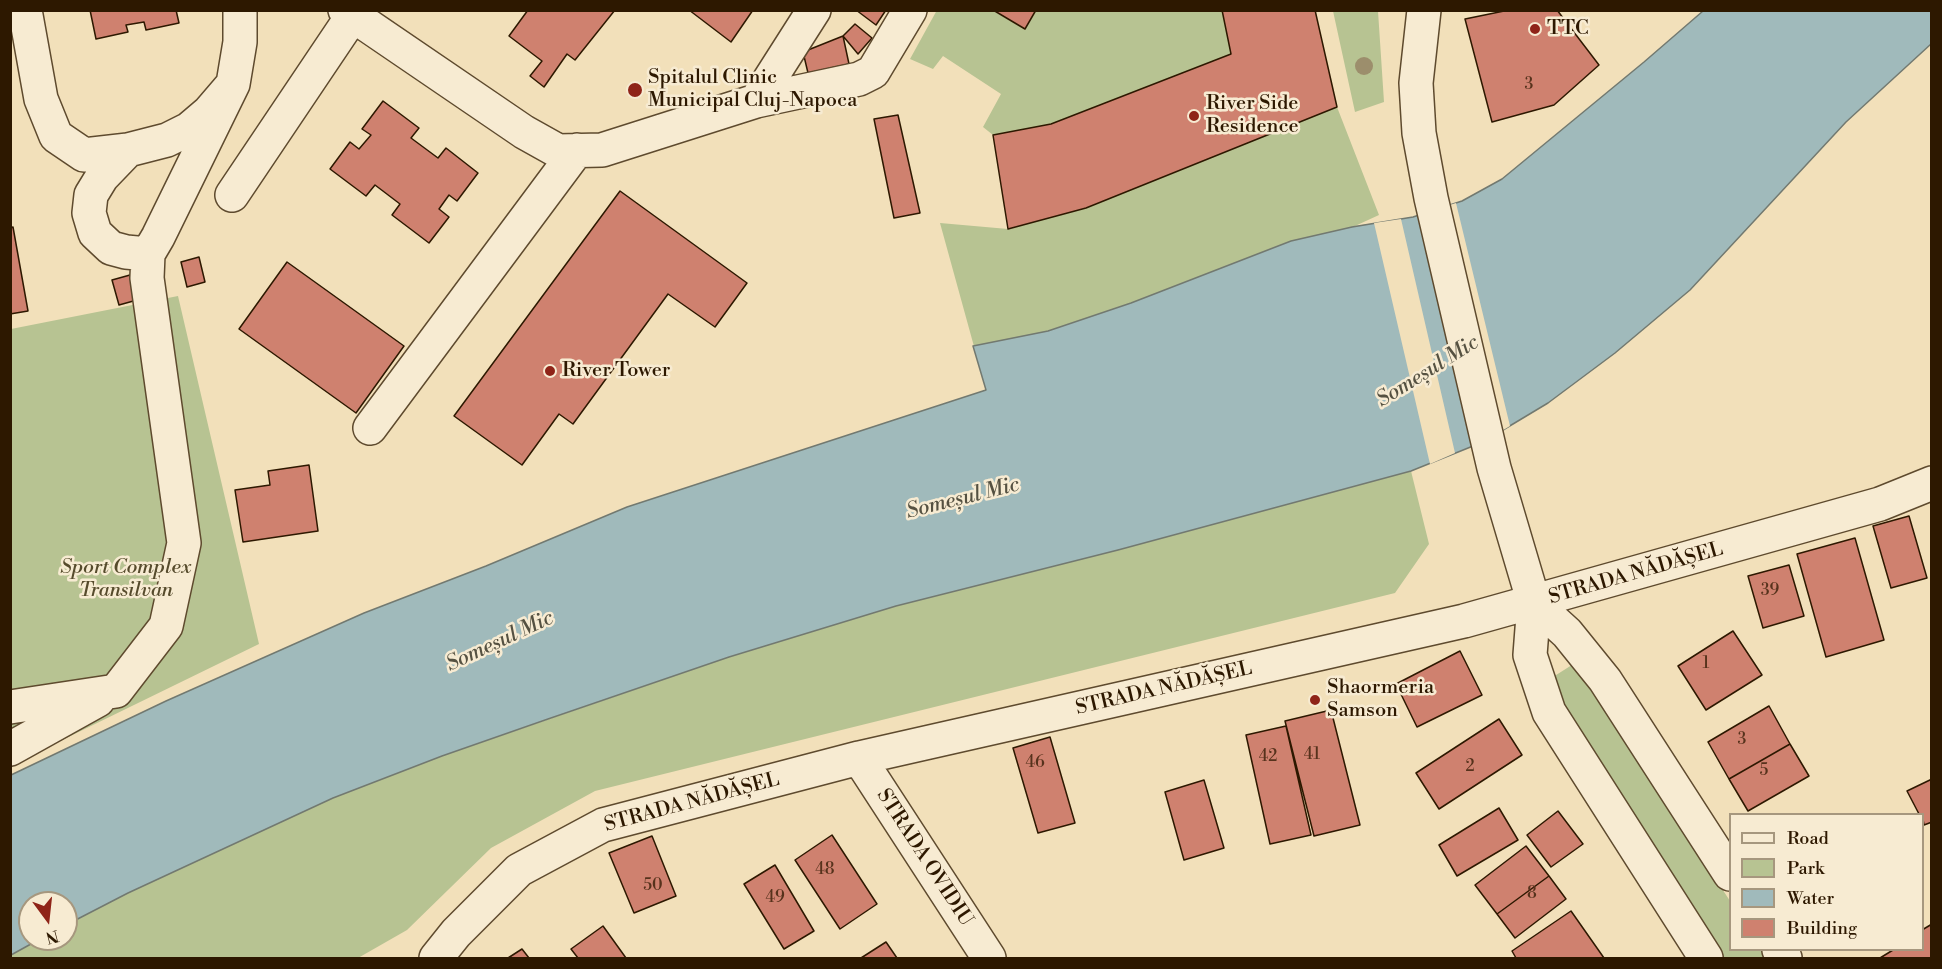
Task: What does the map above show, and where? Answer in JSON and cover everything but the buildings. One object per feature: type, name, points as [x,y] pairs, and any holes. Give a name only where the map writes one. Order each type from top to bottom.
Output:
[{"type":"street","points":[[26,10],[41,99],[56,136],[84,154],[128,150],[167,140],[189,129],[233,84]]},
{"type":"street","points":[[10,749],[116,691],[166,626],[184,543],[147,278],[148,254],[233,84],[240,42],[240,10]]},
{"type":"street","points":[[756,101],[814,10]]},
{"type":"street","points":[[232,195],[349,13],[524,132],[558,151],[602,150],[756,101],[859,79],[873,72],[910,10]]},
{"type":"street","points":[[1424,10],[1416,83],[1419,134],[1431,198],[1494,468],[1534,603],[1530,655],[1549,712],[1706,958]]},
{"type":"street","points":[[128,150],[102,177],[91,195],[89,213],[95,233],[111,248],[148,254]]},
{"type":"street","points":[[370,428],[577,150]]},
{"type":"street","name":"STRADA NĂDĂȘEL","points":[[436,958],[456,933],[519,870],[603,825],[859,758],[1452,624],[1534,603],[1880,504],[1932,483]]},
{"type":"street","points":[[1534,603],[1567,633],[1605,680],[1729,871]]},
{"type":"street","points":[[10,707],[116,691]]},
{"type":"street","name":"STRADA OVIDIU","points":[[859,758],[989,958]]},
{"type":"green space","points":[[937,10],[993,11],[1025,29],[1036,11],[1222,11],[1231,54],[1051,124],[993,135],[983,127],[1001,94],[943,56],[933,69],[910,59]]},
{"type":"green space","points":[[1333,11],[1378,11],[1384,102],[1355,112]]},
{"type":"green space","points":[[1337,107],[1379,215],[1355,226],[1413,217],[1462,201],[1502,179],[1469,269],[778,458],[986,390],[940,223],[1008,229],[1086,208]]},
{"type":"green space","name":"Sport Complex Transilvan","points":[[178,296],[259,644],[11,765],[11,329]]},
{"type":"green space","points":[[1411,471],[1429,544],[1395,593],[595,791],[491,848],[407,930],[358,958],[11,958],[11,955],[18,951],[78,951],[78,919],[128,893],[333,798],[442,756],[729,657],[896,606],[1118,550]]},
{"type":"green space","points":[[1575,663],[1729,899],[1729,951],[1763,951],[1768,958],[1724,958],[1561,708],[1553,677]]},
{"type":"water","name":"Someșul Mic","points":[[1703,11],[1931,11],[1931,44],[1846,122],[1690,290],[1615,353],[1548,403],[1483,442],[1411,471],[1118,550],[896,606],[729,657],[442,756],[333,798],[128,893],[78,919],[78,891],[18,891],[18,951],[11,955],[11,775],[166,701],[364,613],[486,566],[627,507],[986,390],[973,346],[1048,331],[1131,303],[1291,241],[1352,227],[1413,217],[1462,201],[1502,179]]},
{"type":"pier","points":[[1456,203],[1510,426],[1483,442],[1419,215]]},
{"type":"pier","points":[[1401,219],[1455,453],[1430,464],[1374,223]]},
{"type":"place","name":"TTC","points":[[1535,29]]},
{"type":"place","name":"Spitalul Clinic Municipal Cluj-Napoca","points":[[635,90]]},
{"type":"place","name":"River Side Residence","points":[[1194,116]]},
{"type":"place","name":"River Tower","points":[[550,371]]},
{"type":"place","name":"Shaormeria Samson","points":[[1315,700]]}]
